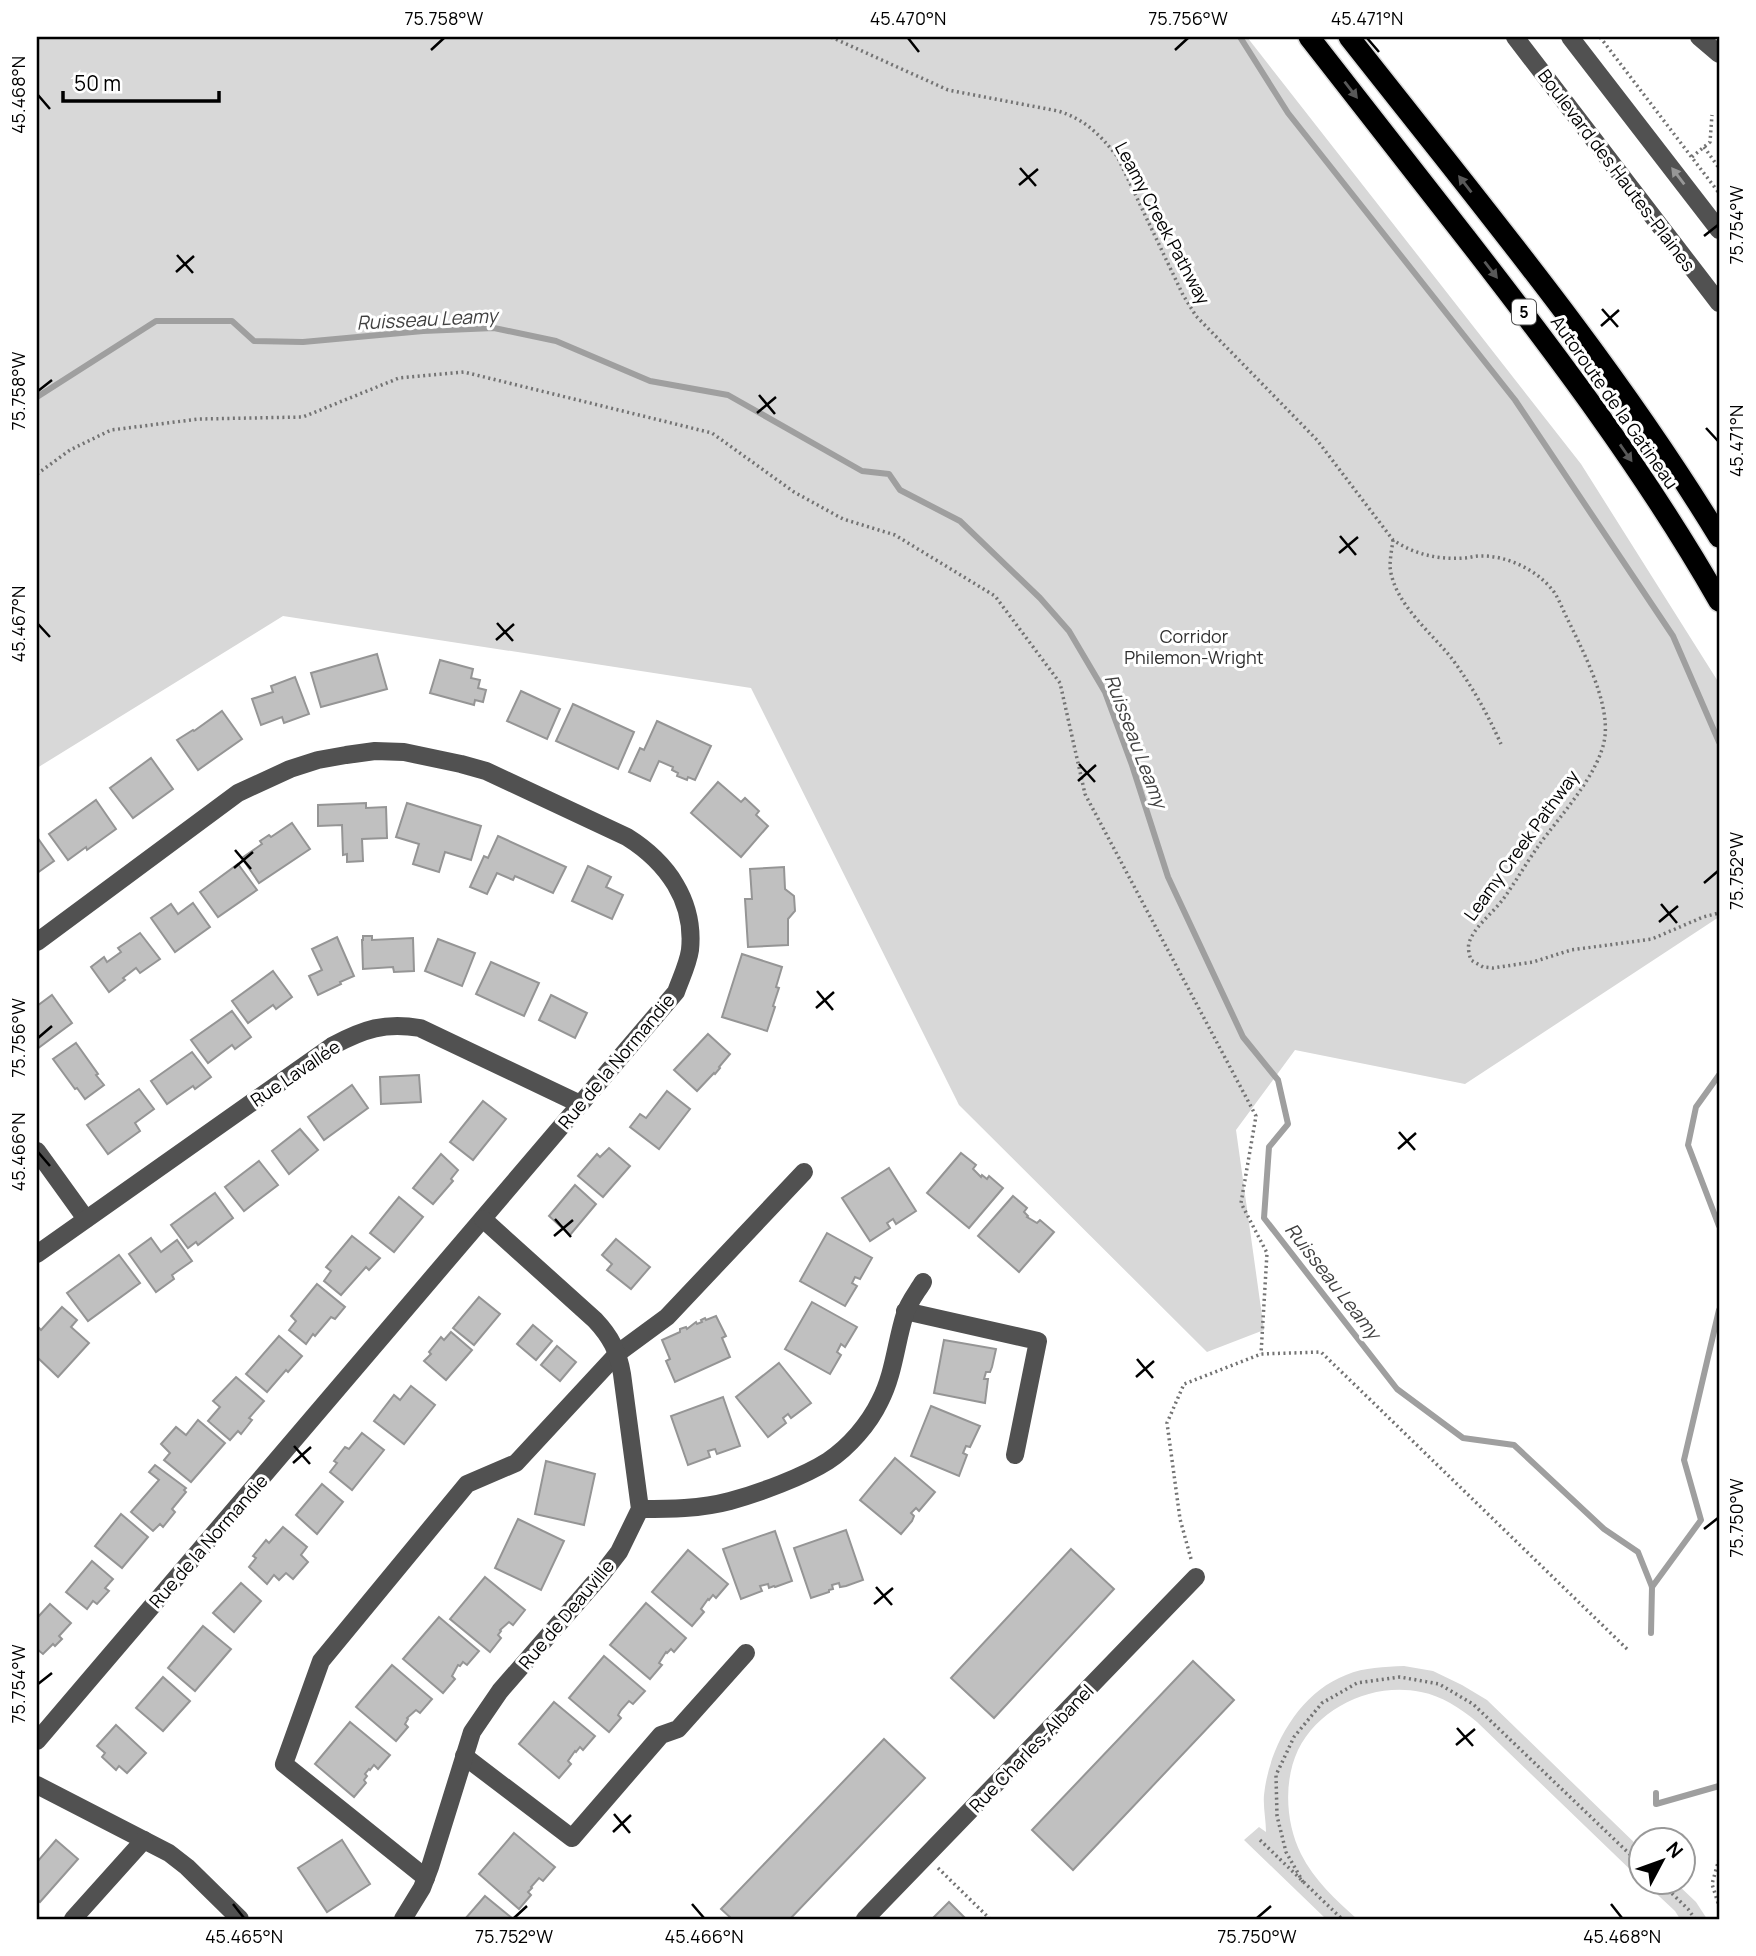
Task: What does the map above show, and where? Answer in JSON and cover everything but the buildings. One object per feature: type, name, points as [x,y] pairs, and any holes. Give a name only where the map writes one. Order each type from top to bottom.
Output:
[{"type":"highway","name":"Autoroute de la Gatineau","points":[[1309,37],[1575,381],[1658,502],[1719,601]]},
{"type":"highway","name":"Autoroute de la Gatineau","points":[[1349,37],[1602,363],[1667,455],[1719,537]]},
{"type":"street","name":"Boulevard des Hautes-Plaines","points":[[1515,37],[1719,303]]},
{"type":"street","points":[[1570,37],[1719,230]]},
{"type":"street","points":[[1699,37],[1719,54]]},
{"type":"street","name":"Rue de la Normandie","points":[[37,942],[238,793],[290,769],[318,760],[375,751],[414,754],[486,771],[627,837],[648,850],[664,868],[686,907],[690,929],[690,952],[676,992],[37,1741]]},
{"type":"street","name":"Rue Lavallée","points":[[37,1254],[332,1046],[354,1034],[378,1027],[399,1025],[421,1028],[580,1104]]},
{"type":"street","points":[[37,1152],[86,1219]]},
{"type":"street","points":[[426,1878],[284,1763],[321,1661],[467,1484],[516,1463],[618,1353],[667,1317],[804,1172]]},
{"type":"street","points":[[483,1219],[595,1320],[609,1336],[618,1353],[640,1509],[694,1507],[729,1501],[802,1474],[829,1460],[851,1441],[881,1401],[905,1311],[923,1282]]},
{"type":"street","points":[[905,1311],[1038,1341],[1015,1455]]},
{"type":"street","name":"Rue de Deauville","points":[[403,1919],[426,1878],[472,1732],[500,1691],[619,1552],[640,1509]]},
{"type":"street","name":"Rue Charles-Albanel","points":[[865,1919],[1196,1577]]},
{"type":"street","points":[[464,1756],[572,1838],[661,1735],[678,1729],[746,1653]]},
{"type":"street","points":[[37,1785],[169,1853],[240,1919]]},
{"type":"street","points":[[73,1919],[144,1840]]},
{"type":"path","name":"Leamy Creek Pathway","points":[[831,37],[948,89],[1072,116],[1087,124],[1117,156],[1183,295],[1196,316],[1317,440],[1393,540],[1408,550],[1426,555],[1499,557],[1522,566],[1554,592],[1601,695],[1606,724],[1604,744],[1577,797],[1538,846],[1503,900],[1476,930],[1469,945],[1471,960],[1483,967],[1493,968],[1533,962],[1571,950],[1652,939],[1703,917],[1719,914]]},
{"type":"path","points":[[1600,37],[1719,193]]},
{"type":"path","points":[[1692,157],[1710,142],[1712,115]]},
{"type":"path","points":[[1704,147],[1719,168]]},
{"type":"path","points":[[37,474],[70,450],[111,430],[199,419],[303,417],[399,378],[464,372],[712,433],[794,492],[843,519],[895,535],[995,596],[1060,683],[1086,794],[1256,1116],[1241,1203],[1266,1253],[1261,1354]]},
{"type":"path","points":[[1393,540],[1390,567],[1396,587],[1416,619],[1451,658],[1482,702],[1501,744]]},
{"type":"path","points":[[1196,1577],[1180,1519],[1167,1423],[1184,1384],[1261,1354],[1321,1352],[1628,1648]]},
{"type":"path","points":[[1304,1882],[1286,1852],[1277,1816],[1276,1775],[1294,1737],[1322,1703],[1357,1683],[1400,1676],[1439,1684],[1473,1704],[1626,1851]]},
{"type":"path","points":[[1260,1840],[1342,1919]]},
{"type":"path","points":[[926,1856],[989,1919]]},
{"type":"path","points":[[1719,1859],[1712,1884],[1719,1906]]},
{"type":"path","points":[[1675,1896],[1695,1919]]},
{"type":"green space","name":"Corridor Philemon-Wright","points":[[37,37],[1247,37],[1581,464],[1719,683],[1719,917],[1465,1084],[1295,1050],[1236,1130],[1264,1330],[1207,1352],[959,1105],[751,688],[283,616],[37,768]]},
{"type":"green space","points":[[1404,1666],[1433,1671],[1487,1700],[1626,1834],[1626,1866],[1464,1712],[1421,1692],[1403,1690],[1367,1694],[1334,1710],[1320,1721],[1298,1750],[1290,1776],[1288,1803],[1292,1830],[1301,1854],[1319,1881],[1357,1919],[1326,1919],[1244,1840],[1259,1827],[1266,1832],[1264,1800],[1272,1759],[1289,1724],[1301,1708],[1329,1683],[1353,1672]]},
{"type":"green space","points":[[1659,1896],[1690,1896],[1707,1919],[1680,1919]]},
{"type":"waterway","points":[[1240,37],[1288,113],[1515,400],[1673,636],[1719,742]]},
{"type":"waterway","name":"Ruisseau Leamy","points":[[37,397],[156,321],[232,321],[254,341],[303,342],[423,331],[494,328],[556,341],[650,381],[728,395],[862,471],[889,474],[900,490],[960,521],[1040,598],[1069,631],[1105,692],[1168,877],[1243,1037],[1278,1080],[1288,1124],[1269,1147],[1264,1218],[1397,1389],[1463,1438],[1514,1445],[1604,1529],[1638,1552],[1652,1587],[1651,1633]]},
{"type":"waterway","points":[[1719,1075],[1696,1107],[1688,1145],[1719,1226]]},
{"type":"waterway","points":[[1652,1587],[1701,1520],[1684,1460],[1719,1310]]},
{"type":"waterway","name":"Ruisseau Leamy","points":[[1656,1793],[1656,1804],[1719,1786]]}]
